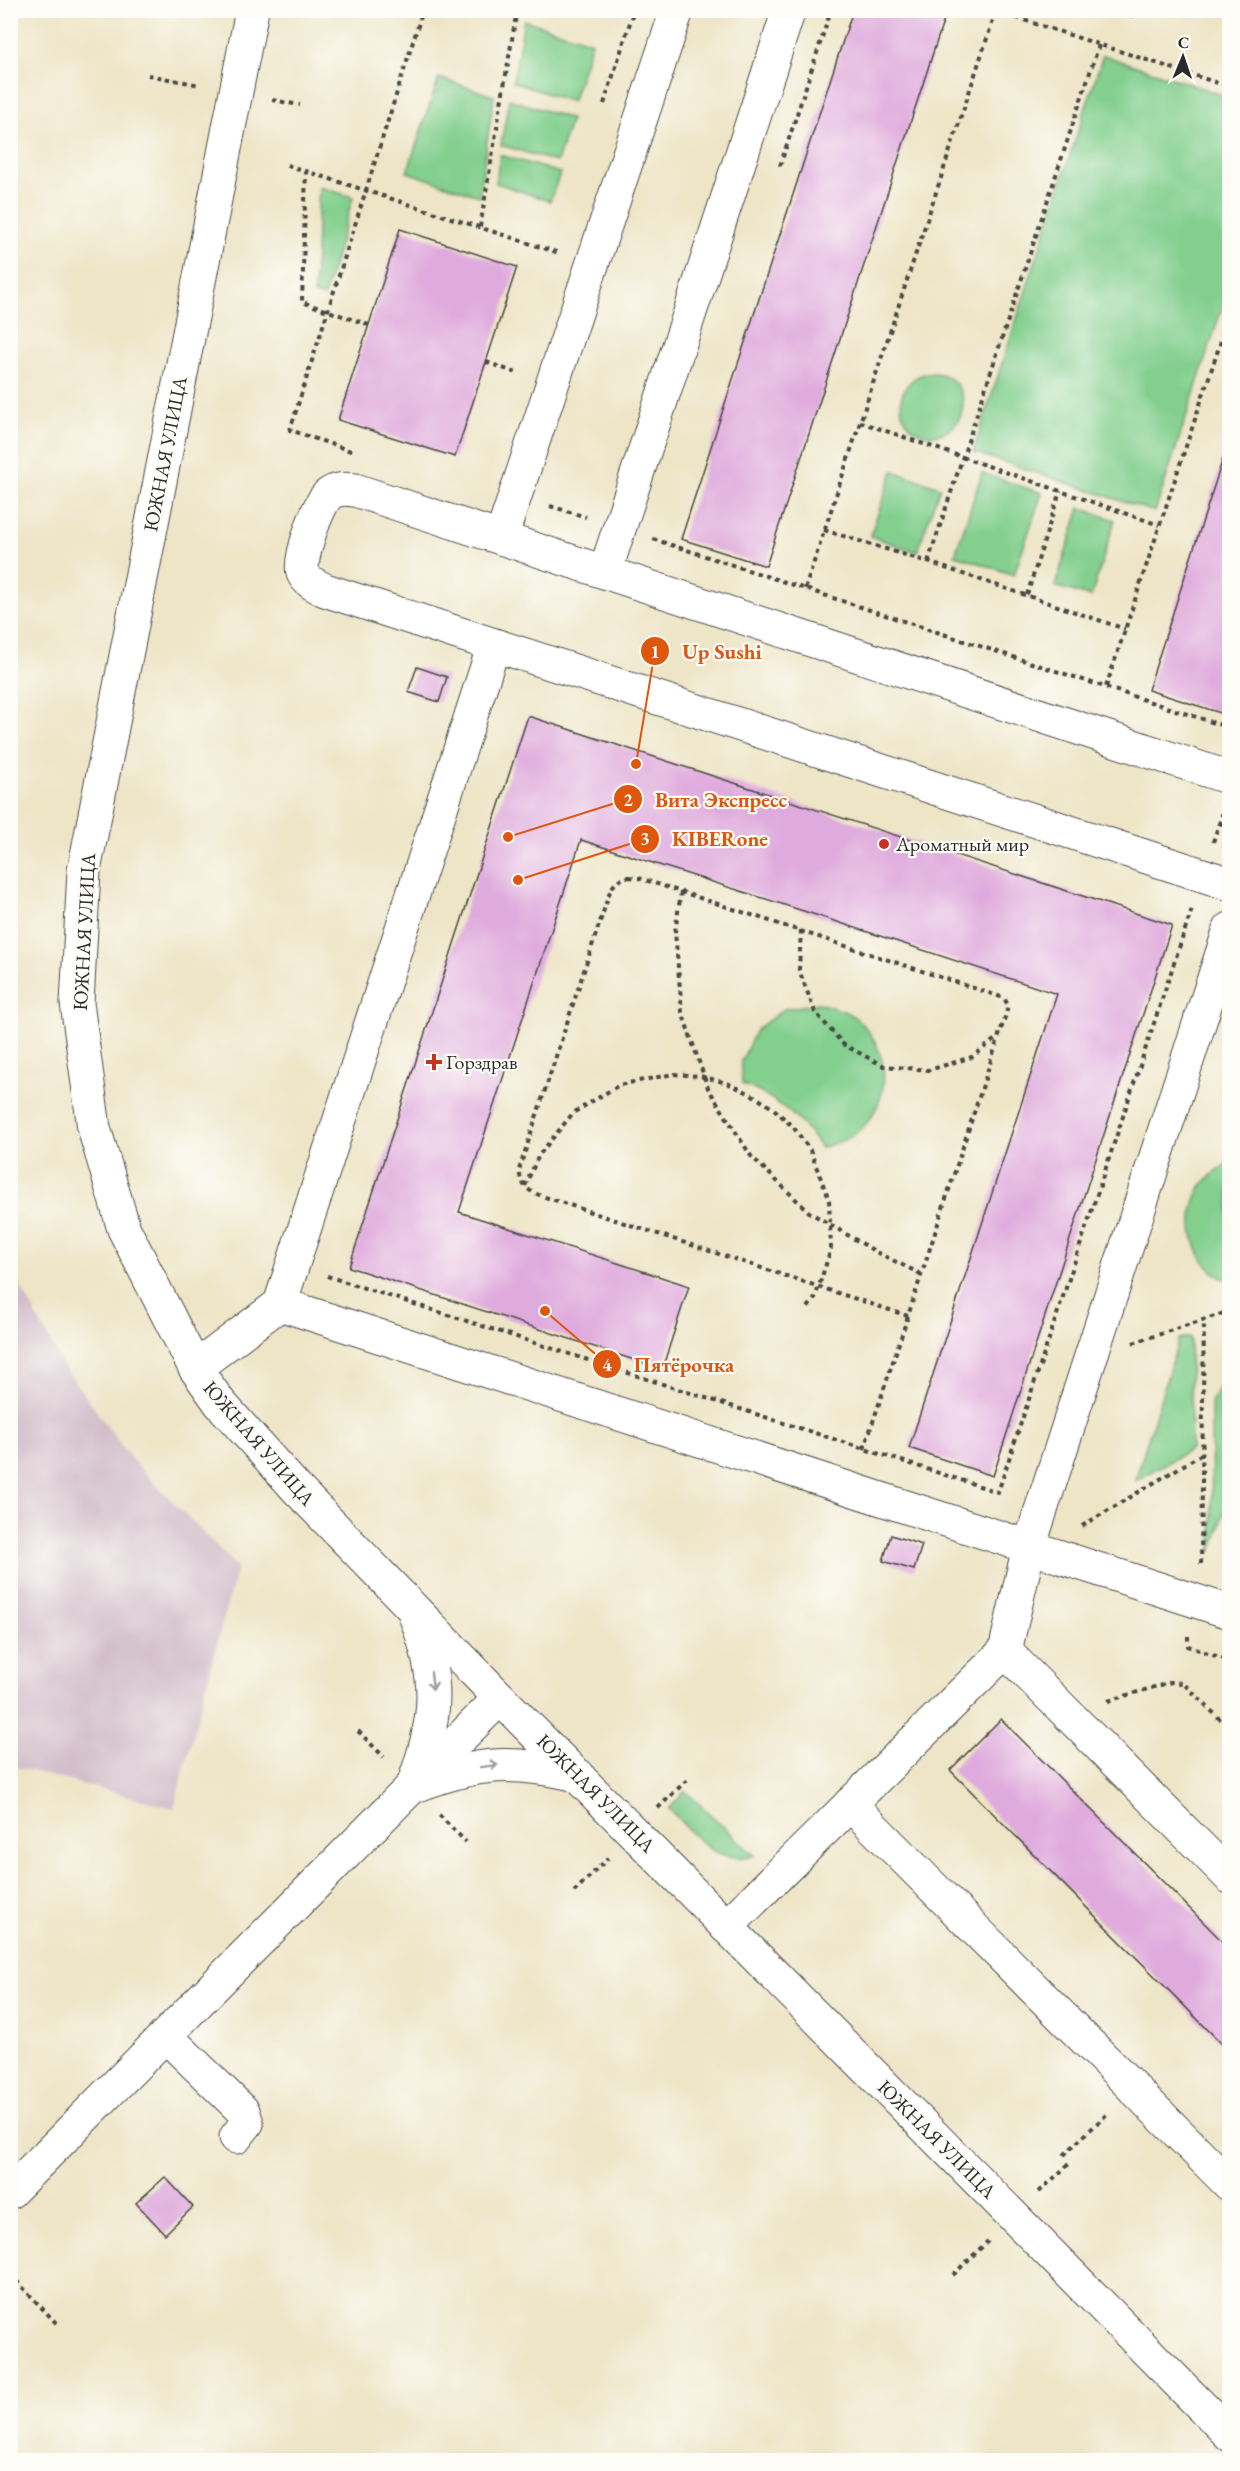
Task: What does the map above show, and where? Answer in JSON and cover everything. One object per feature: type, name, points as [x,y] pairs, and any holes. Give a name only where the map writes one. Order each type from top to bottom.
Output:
[{"type":"street","name":"ЮЖНАЯ УЛИЦА","points":[[252,10],[84,871],[77,1003],[94,1128],[124,1229],[195,1368],[220,1403],[297,1489],[500,1698],[1230,2435]]},
{"type":"street","points":[[501,538],[677,10]]},
{"type":"street","points":[[605,572],[789,10]]},
{"type":"street","points":[[1230,778],[355,490],[342,489],[330,493],[322,502],[302,560],[303,574],[312,584],[325,590],[1230,884]]},
{"type":"street","points":[[195,1368],[280,1304],[494,645]]},
{"type":"street","points":[[726,1927],[1005,1651],[1090,1357],[1230,929]]},
{"type":"street","points":[[280,1304],[1215,1608]]},
{"type":"street","points":[[411,1605],[428,1649],[434,1695],[429,1742],[413,1787]]},
{"type":"street","points":[[1005,1651],[1230,1877]]},
{"type":"street","points":[[10,2192],[500,1698]]},
{"type":"street","points":[[413,1787],[453,1772],[494,1765],[536,1766],[578,1775]]},
{"type":"street","points":[[850,1804],[1230,2186]]},
{"type":"street","points":[[166,2036],[243,2111],[247,2123],[236,2137]]},
{"type":"path","points":[[356,453],[290,430],[423,10]]},
{"type":"path","points":[[480,227],[517,10]]},
{"type":"path","points":[[604,104],[633,12],[626,10]]},
{"type":"path","points":[[805,589],[996,11],[1230,87]]},
{"type":"path","points":[[928,562],[1099,45]]},
{"type":"path","points":[[287,165],[591,264]]},
{"type":"path","points":[[306,170],[302,302],[369,325]]},
{"type":"path","points":[[553,264],[560,241]]},
{"type":"path","points":[[1106,687],[1230,314]]},
{"type":"path","points":[[513,384],[520,362]]},
{"type":"path","points":[[860,423],[1160,525]]},
{"type":"path","points":[[1027,595],[1060,491]]},
{"type":"path","points":[[516,494],[1230,728]]},
{"type":"path","points":[[824,530],[928,562],[1125,629]]},
{"type":"path","points":[[1219,823],[1230,826]]},
{"type":"path","points":[[869,1435],[908,1316],[921,1274],[999,1036],[1008,1005],[998,994],[681,891],[629,877],[620,879],[612,887],[519,1170],[525,1186],[531,1192],[542,1196],[908,1316]]},
{"type":"path","points":[[681,891],[675,932],[682,1012],[708,1088],[751,1156],[809,1212],[878,1253],[921,1274]]},
{"type":"path","points":[[320,1274],[998,1492],[1196,898]]},
{"type":"path","points":[[801,930],[799,970],[815,1012],[844,1045],[884,1066],[929,1070],[972,1057],[999,1036]]},
{"type":"path","points":[[525,1186],[539,1155],[573,1113],[619,1085],[673,1074],[704,1077],[727,1083],[752,1094],[774,1109],[794,1128],[810,1150],[829,1200],[831,1249],[815,1298],[807,1309]]},
{"type":"path","points":[[1090,1357],[1230,1311]]},
{"type":"path","points":[[1204,1319],[1202,1453],[1215,1608],[1187,1638],[1188,1646],[1230,1661]]},
{"type":"path","points":[[1035,1549],[1202,1453]]},
{"type":"path","points":[[1067,1714],[1176,1682],[1183,1683],[1190,1689],[1230,1729]]},
{"type":"path","points":[[1064,2155],[1133,2089]]},
{"type":"path","points":[[10,2274],[57,2324]]},
{"type":"shaded area","points":[[10,1266],[64,1367],[132,1460],[237,1567],[174,1808],[11,1766]]},
{"type":"green space","points":[[524,20],[592,42],[572,102],[513,82]]},
{"type":"green space","points":[[1103,55],[1229,97],[1229,287],[1155,512],[973,452]]},
{"type":"green space","points":[[439,78],[494,96],[479,196],[407,172]]},
{"type":"green space","points":[[509,99],[571,119],[557,162],[501,145]]},
{"type":"green space","points":[[500,155],[560,173],[550,201],[496,183]]},
{"type":"green space","points":[[319,187],[353,197],[324,297],[314,294]]},
{"type":"green space","points":[[926,373],[938,373],[954,382],[961,392],[963,404],[961,416],[954,426],[938,435],[926,435],[915,430],[906,421],[901,410],[901,398],[906,387],[915,378]]},
{"type":"green space","points":[[893,471],[940,487],[917,552],[870,536]]},
{"type":"green space","points":[[982,473],[1042,493],[1014,575],[955,555]]},
{"type":"green space","points":[[1080,508],[1115,520],[1091,597],[1055,586]]},
{"type":"green space","points":[[819,1003],[853,1016],[866,1028],[881,1058],[884,1075],[877,1107],[868,1121],[855,1134],[821,1148],[805,1127],[787,1110],[755,1089],[742,1084],[741,1062],[756,1030],[784,1009]]},
{"type":"green space","points":[[1229,1163],[1229,1281],[1207,1265],[1199,1254],[1194,1241],[1192,1213],[1201,1187],[1210,1176]]},
{"type":"green space","points":[[1190,1337],[1191,1449],[1135,1481],[1179,1339]]},
{"type":"green space","points":[[1229,1367],[1229,1499],[1212,1552],[1211,1402]]},
{"type":"green space","points":[[685,1791],[755,1856],[727,1856],[706,1846],[697,1838],[669,1809]]},
{"type":"building","points":[[853,10],[947,10],[766,566],[681,539]]},
{"type":"building","points":[[1112,10],[1133,10],[1131,17]]},
{"type":"building","points":[[400,229],[517,267],[455,457],[338,420]]},
{"type":"building","points":[[1230,440],[1230,716],[1148,690]]},
{"type":"building","points":[[417,667],[447,677],[439,702],[408,692]]},
{"type":"building","points":[[528,716],[1172,925],[993,1476],[909,1448],[1057,994],[819,916],[581,840],[459,1212],[689,1286],[662,1369],[349,1267]]},
{"type":"building","points":[[891,1535],[922,1545],[914,1570],[883,1561]]},
{"type":"building","points":[[1001,1719],[1230,1949],[1230,2052],[950,1770]]},
{"type":"building","points":[[165,2177],[193,2207],[165,2234],[136,2203]]},
{"type":"place","name":"Up Sushi","points":[[636,764]]},
{"type":"place","name":"Вита Экспресс","points":[[508,837]]},
{"type":"place","name":"Ароматный мир","points":[[884,844]]},
{"type":"place","name":"KIBERone","points":[[518,880]]},
{"type":"place","name":"Горздрав","points":[[434,1062]]},
{"type":"place","name":"Пятёрочка","points":[[545,1311]]}]
